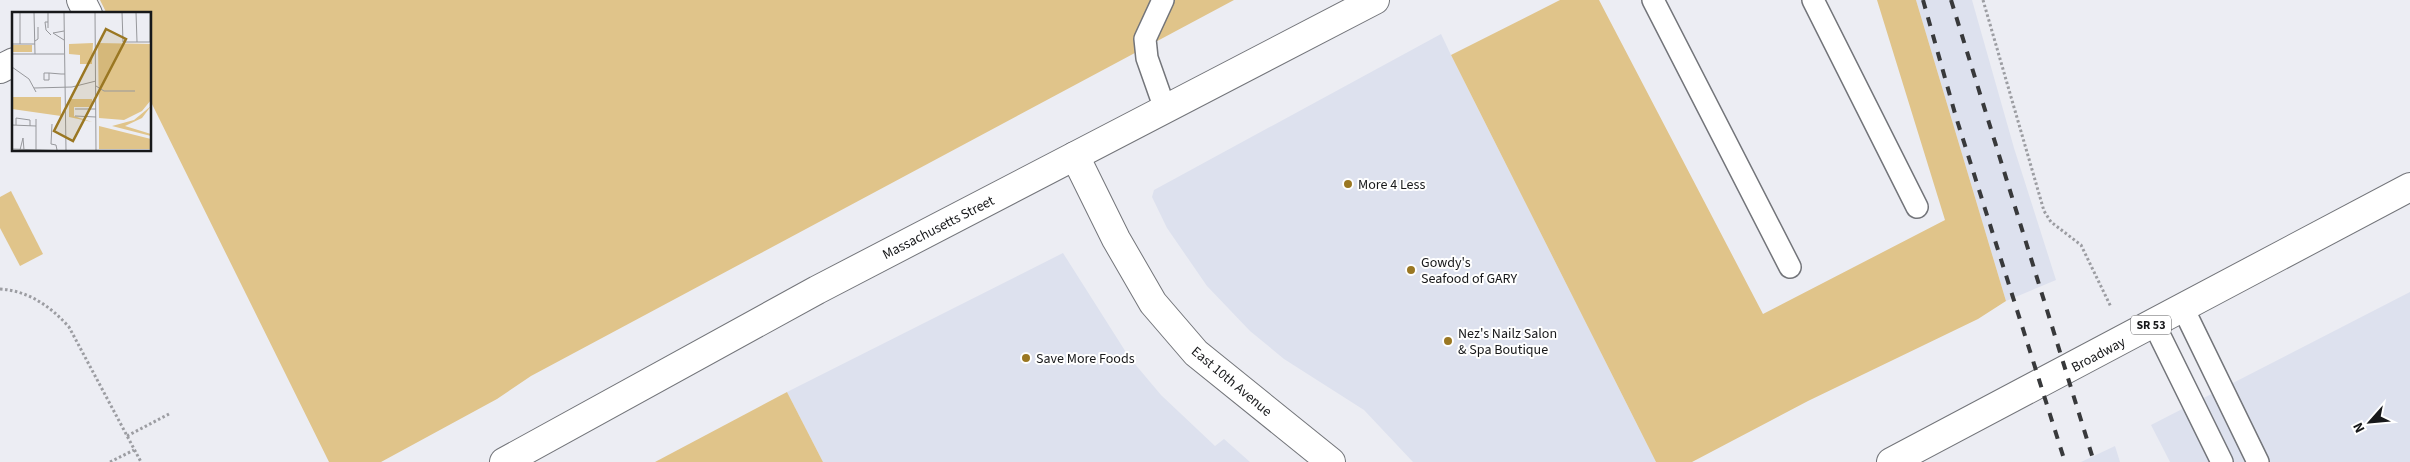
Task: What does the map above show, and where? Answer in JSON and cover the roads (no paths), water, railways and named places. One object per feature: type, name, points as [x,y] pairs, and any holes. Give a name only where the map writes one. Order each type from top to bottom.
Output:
[{"type":"street","points":[[81,0],[87,12]]},
{"type":"street","name":"Massachusetts Street","points":[[504,462],[817,290],[1375,0]]},
{"type":"street","points":[[0,69],[12,63]]},
{"type":"street","name":"East 10th Avenue","points":[[1075,156],[1116,240],[1153,303],[1196,353],[1331,462]]},
{"type":"street","name":"Broadway","points":[[1891,462],[2410,187]]},
{"type":"lane","points":[[1162,0],[1145,39],[1147,58],[1165,109]]},
{"type":"lane","points":[[1653,0],[1790,267]]},
{"type":"lane","points":[[1814,0],[1916,207]]},
{"type":"lane","points":[[2183,308],[2258,462]]},
{"type":"lane","points":[[2154,324],[2222,462]]},
{"type":"railway","points":[[1923,0],[1956,117],[2065,462]]},
{"type":"railway","points":[[1951,0],[2094,462]]},
{"type":"place","name":"More 4 Less","points":[[1348,184]]},
{"type":"place","name":"Gowdy's Seafood of GARY","points":[[1411,270]]},
{"type":"place","name":"Nez's Nailz Salon & Spa Boutique","points":[[1448,341]]},
{"type":"place","name":"Save More Foods","points":[[1026,358]]}]
